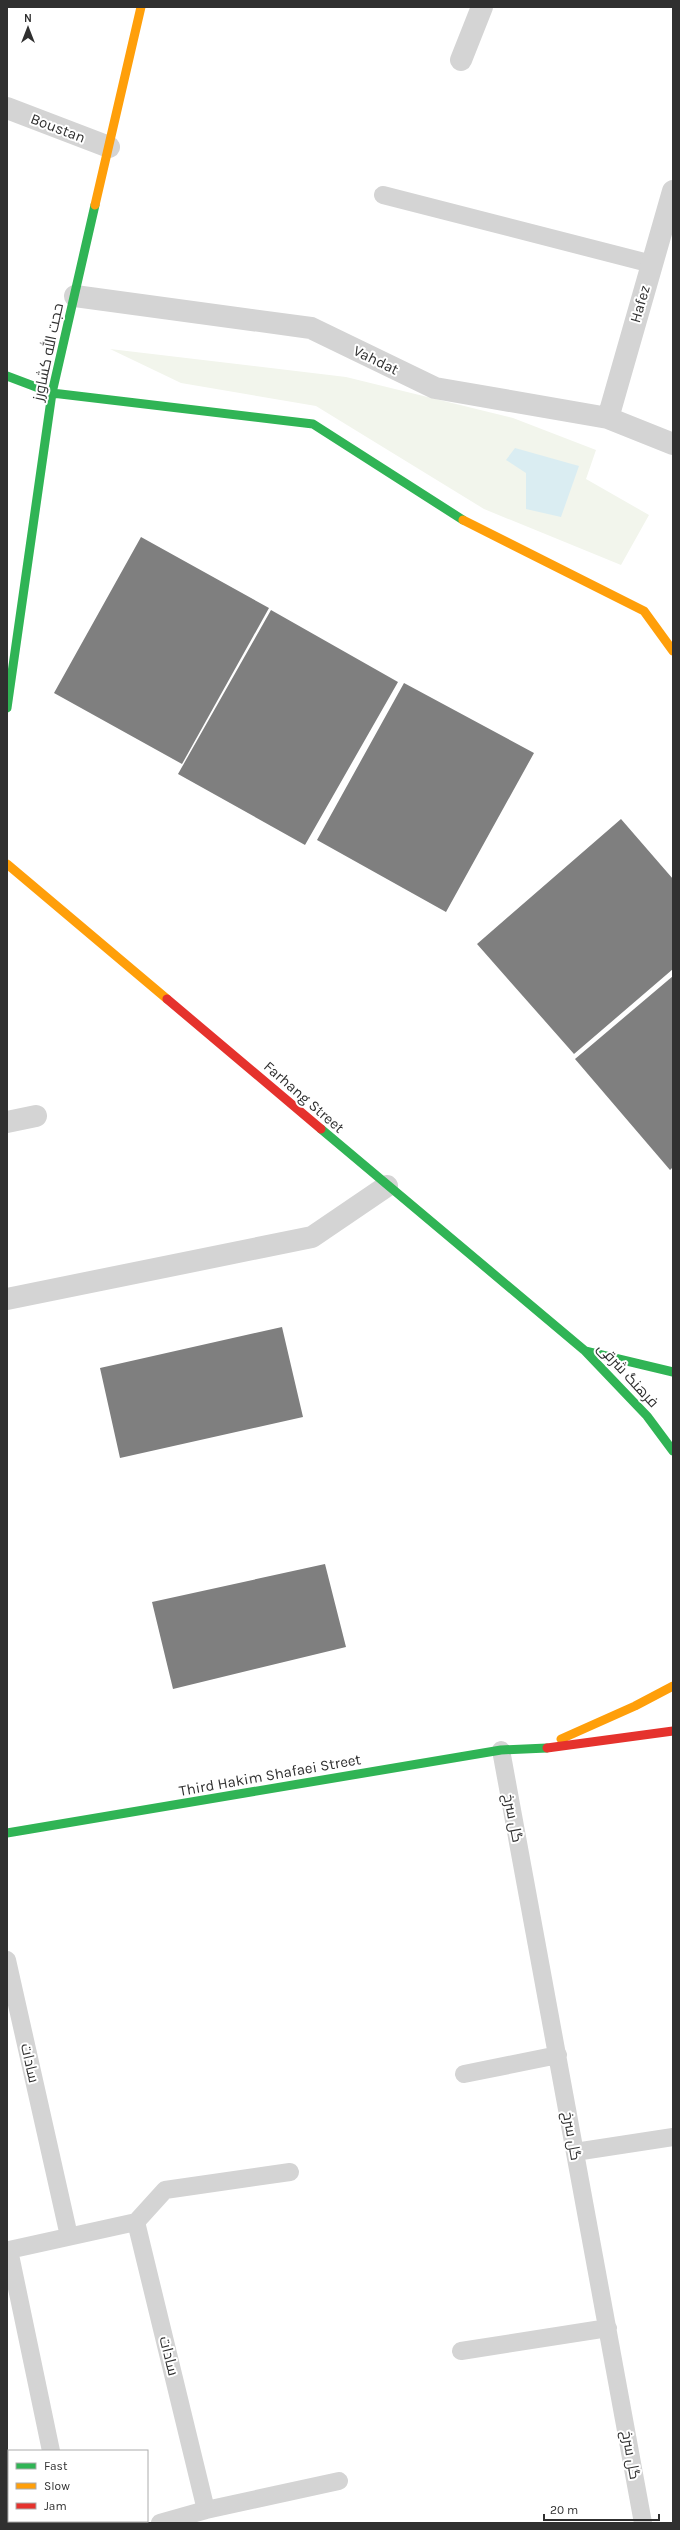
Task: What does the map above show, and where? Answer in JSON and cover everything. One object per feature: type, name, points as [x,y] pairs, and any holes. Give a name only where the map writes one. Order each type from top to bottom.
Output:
[{"type":"street","name":"حجت الله کشاورز","points":[[7,700],[52,393],[141,7]]},
{"type":"street","points":[[460,60],[482,7]]},
{"type":"street","name":"Boustan","points":[[7,108],[109,147]]},
{"type":"street","name":"Hafez","points":[[608,418],[673,191]]},
{"type":"street","name":"Vahdat","points":[[74,296],[311,328],[435,388],[608,418],[673,444]]},
{"type":"street","points":[[7,376],[52,393],[313,424],[456,516],[644,611],[673,651]]},
{"type":"street","name":"Farhang Street","points":[[7,864],[387,1186],[584,1350]]},
{"type":"street","points":[[7,1122],[36,1116]]},
{"type":"street","points":[[7,1299],[312,1237],[387,1186]]},
{"type":"street","name":"فرهنگ شرقی","points":[[584,1350],[634,1364],[673,1372]]},
{"type":"street","name":"فرهنگ شرقی","points":[[584,1350],[647,1416],[673,1451]]},
{"type":"street","points":[[538,1749],[635,1706],[673,1686]]},
{"type":"street","name":"Third Hakim Shafaei Street","points":[[7,1833],[500,1750],[538,1749],[673,1731]]},
{"type":"lane","points":[[383,195],[652,264]]},
{"type":"lane","name":"گل سرخ","points":[[500,1750],[558,2055],[643,2523]]},
{"type":"lane","name":"سادات","points":[[7,1960],[69,2236]]},
{"type":"lane","points":[[464,2074],[558,2055]]},
{"type":"lane","points":[[575,2152],[673,2137]]},
{"type":"lane","points":[[51,2450],[8,2251],[136,2222],[165,2190],[290,2172]]},
{"type":"lane","name":"سادات","points":[[136,2222],[206,2510]]},
{"type":"lane","points":[[461,2351],[608,2328]]},
{"type":"lane","points":[[160,2523],[206,2510],[339,2481]]},
{"type":"shaded area","points":[[110,349],[346,377],[513,418],[596,450],[586,479],[649,515],[621,565],[484,509],[316,406],[181,383]]},
{"type":"shaded area","points":[[515,448],[579,466],[561,517],[526,509],[526,473],[506,460]]},
{"type":"building","points":[[141,537],[269,608],[182,764],[54,693]]},
{"type":"building","points":[[271,610],[398,682],[305,845],[178,774]]},
{"type":"building","points":[[404,683],[534,753],[446,912],[317,840]]},
{"type":"building","points":[[621,819],[673,879],[673,969],[574,1054],[477,944]]},
{"type":"building","points":[[673,976],[673,1167],[670,1170],[575,1059]]},
{"type":"building","points":[[282,1327],[303,1417],[120,1458],[100,1368]]},
{"type":"building","points":[[325,1564],[346,1647],[173,1689],[152,1602]]},
{"type":"traffic: fast","points":[[7,708],[52,393],[95,205]]},
{"type":"traffic: fast","points":[[7,376],[52,393],[313,424],[463,520]]},
{"type":"traffic: fast","points":[[321,1129],[584,1350],[647,1416],[673,1451]]},
{"type":"traffic: fast","points":[[585,1351],[673,1372]]},
{"type":"traffic: fast","points":[[7,1833],[501,1750],[547,1748]]},
{"type":"traffic: slow","points":[[95,205],[141,7]]},
{"type":"traffic: slow","points":[[463,520],[644,611],[673,651]]},
{"type":"traffic: slow","points":[[7,864],[167,999]]},
{"type":"traffic: slow","points":[[561,1739],[635,1706],[673,1686]]},
{"type":"traffic: jam","points":[[167,999],[321,1129]]},
{"type":"traffic: jam","points":[[547,1748],[673,1731]]}]
